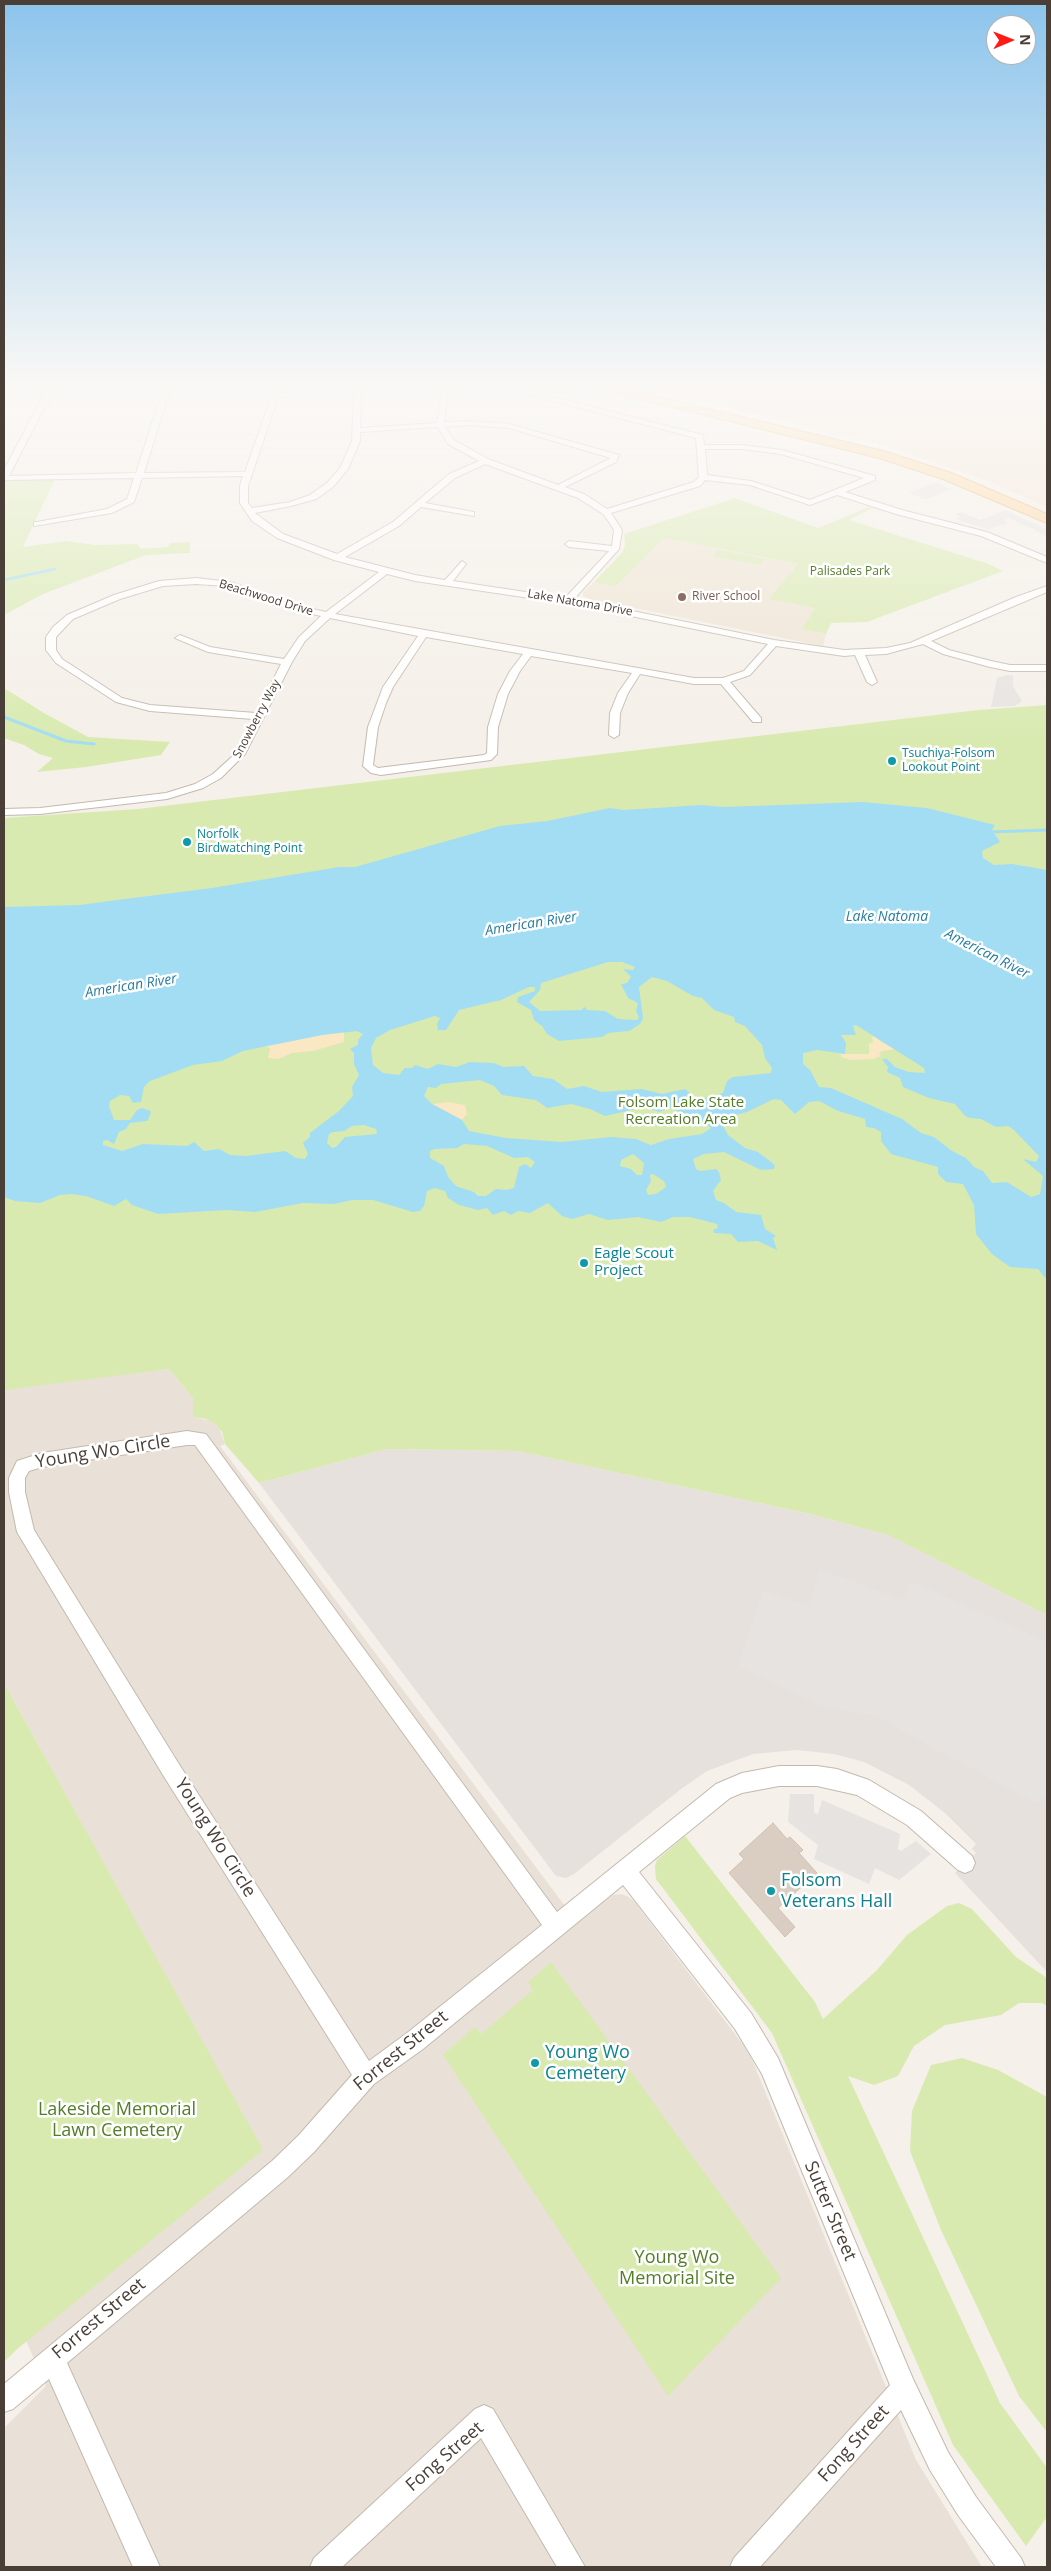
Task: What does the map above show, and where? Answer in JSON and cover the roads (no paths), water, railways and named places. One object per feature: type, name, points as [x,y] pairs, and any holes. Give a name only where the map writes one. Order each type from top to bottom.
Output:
[{"type":"main road","points":[[1010,503],[1047,519]]},
{"type":"main road","points":[[1028,503],[1047,511]]},
{"type":"street","points":[[37,524],[120,507],[125,503]]},
{"type":"street","points":[[244,503],[249,511],[295,503]]},
{"type":"street","points":[[568,600],[615,549],[618,541],[618,530],[606,512],[593,503]]},
{"type":"street","points":[[606,512],[638,503]]},
{"type":"street","points":[[871,503],[984,534],[1047,560]]},
{"type":"street","points":[[337,558],[396,524],[418,504],[471,514]]},
{"type":"street","name":"Lake Natoma Drive","points":[[249,511],[263,525],[280,536],[337,558],[385,572],[568,600],[774,643],[828,652],[859,653],[886,651],[924,641],[1019,599],[1047,589]]},
{"type":"street","points":[[569,544],[615,549]]},
{"type":"street","points":[[447,582],[462,564]]},
{"type":"street","name":"Snowberry Way","points":[[4,812],[40,811],[167,796],[199,786],[217,776],[240,754],[287,662],[302,639],[327,616],[385,572]]},
{"type":"street","name":"Beachwood Drive","points":[[258,716],[150,708],[119,700],[59,662],[51,650],[51,637],[65,621],[83,610],[139,589],[179,581],[205,581],[228,584],[280,604],[327,616],[694,681],[724,681],[747,673],[774,643]]},
{"type":"street","points":[[424,634],[388,687],[381,703],[373,727],[368,766],[375,771],[487,758],[492,754],[493,726],[503,694],[515,671],[530,651]]},
{"type":"street","points":[[180,638],[208,649],[287,662]]},
{"type":"street","points":[[924,641],[946,652],[990,664],[1010,668],[1047,668]]},
{"type":"street","points":[[859,653],[872,682]]},
{"type":"street","points":[[614,735],[615,713],[623,693],[637,672]]},
{"type":"street","points":[[724,681],[757,720]]},
{"type":"street","name":"Young Wo Circle","points":[[366,2076],[170,1768],[26,1532],[17,1492],[17,1478],[23,1466],[52,1458],[187,1438],[200,1439],[555,1926]]},
{"type":"street","name":"Forrest Street","points":[[4,2400],[280,2169],[306,2144],[366,2076],[415,2041],[723,1791],[742,1783],[779,1776],[817,1776],[837,1779],[862,1787],[914,1818],[965,1863]]},
{"type":"street","name":"Sutter Street","points":[[624,1870],[743,2021],[770,2066],[904,2388],[939,2461],[967,2506],[1012,2567]]},
{"type":"street","points":[[52,2358],[121,2514],[147,2567]]},
{"type":"street","name":"Fong Street","points":[[743,2567],[904,2388]]},
{"type":"street","name":"Fong Street","points":[[323,2567],[484,2418],[572,2567]]},
{"type":"water","name":"Lake Natoma","points":[[863,802],[927,808],[995,825],[992,830],[1000,842],[982,851],[983,858],[994,865],[1012,864],[1047,870],[1047,1280],[1038,1269],[1010,1267],[992,1254],[976,1234],[974,1205],[963,1184],[946,1182],[938,1174],[938,1167],[891,1154],[881,1141],[881,1132],[874,1128],[866,1127],[865,1119],[838,1111],[819,1101],[809,1102],[795,1114],[781,1100],[774,1099],[747,1112],[732,1116],[722,1124],[728,1135],[745,1148],[758,1152],[775,1165],[774,1169],[761,1170],[724,1152],[704,1154],[693,1159],[696,1169],[700,1171],[716,1169],[719,1172],[721,1180],[713,1191],[716,1200],[724,1203],[736,1212],[761,1215],[765,1229],[776,1236],[773,1238],[777,1250],[758,1241],[738,1242],[731,1234],[714,1233],[713,1230],[718,1228],[717,1224],[690,1217],[673,1217],[661,1222],[638,1217],[608,1220],[589,1214],[572,1219],[562,1216],[548,1203],[530,1213],[518,1211],[511,1215],[504,1211],[493,1215],[487,1208],[478,1210],[459,1205],[448,1198],[445,1191],[435,1188],[427,1191],[424,1206],[420,1211],[413,1212],[373,1200],[352,1200],[334,1204],[303,1203],[255,1212],[227,1210],[158,1214],[132,1205],[126,1199],[114,1206],[86,1196],[71,1194],[60,1195],[40,1203],[15,1201],[4,1197],[4,907],[80,905],[212,888],[339,867],[355,867],[500,826],[547,821],[610,808],[624,810],[702,805],[724,807]],"holes":[[[608,962],[622,962],[635,967],[633,970],[623,969],[631,977],[627,983],[621,984],[628,998],[638,1003],[636,1011],[639,1017],[637,1020],[618,1019],[605,1011],[587,1010],[585,1007],[581,1010],[540,1011],[529,1002],[540,990],[541,983]],[[652,977],[667,981],[693,996],[702,998],[714,1010],[734,1017],[735,1022],[745,1026],[762,1045],[765,1058],[772,1068],[771,1073],[733,1077],[727,1081],[723,1093],[700,1099],[695,1098],[685,1089],[662,1094],[642,1089],[602,1092],[584,1086],[567,1089],[553,1079],[533,1076],[524,1066],[503,1067],[494,1063],[470,1062],[456,1067],[438,1064],[428,1069],[415,1065],[412,1068],[405,1068],[399,1075],[383,1073],[373,1065],[371,1048],[376,1038],[390,1030],[435,1016],[440,1018],[437,1024],[438,1030],[446,1030],[459,1010],[501,1000],[529,987],[535,987],[535,991],[518,997],[517,1002],[531,1010],[534,1020],[542,1026],[547,1034],[559,1041],[602,1037],[608,1033],[629,1031],[640,1024],[643,1018],[639,987]],[[856,1025],[924,1068],[925,1073],[909,1072],[895,1067],[887,1059],[882,1059],[888,1067],[887,1072],[900,1078],[903,1087],[929,1098],[955,1104],[965,1116],[970,1118],[981,1119],[996,1127],[1008,1126],[1014,1130],[1039,1156],[1036,1162],[1023,1159],[1043,1176],[1040,1194],[1031,1197],[1007,1182],[992,1183],[983,1171],[974,1167],[966,1158],[952,1151],[934,1137],[921,1133],[902,1119],[831,1088],[819,1087],[810,1070],[803,1064],[803,1053],[817,1050],[845,1054],[846,1043],[841,1035],[856,1035],[853,1026]],[[357,1031],[363,1034],[358,1040],[358,1045],[350,1049],[354,1053],[354,1064],[359,1075],[352,1087],[353,1096],[339,1111],[310,1133],[310,1137],[303,1143],[308,1154],[305,1159],[296,1158],[285,1151],[246,1156],[230,1155],[219,1149],[204,1151],[194,1142],[187,1146],[143,1144],[122,1151],[103,1145],[103,1141],[107,1140],[114,1144],[119,1132],[126,1129],[130,1123],[147,1121],[151,1111],[142,1108],[137,1110],[130,1120],[114,1120],[109,1106],[110,1101],[120,1095],[129,1096],[133,1103],[141,1102],[144,1087],[150,1081],[193,1065],[222,1061],[243,1051],[322,1035]],[[480,1080],[494,1086],[502,1095],[536,1100],[547,1108],[571,1104],[590,1109],[605,1116],[645,1107],[659,1112],[672,1107],[674,1110],[695,1116],[698,1125],[706,1124],[711,1128],[702,1134],[669,1139],[651,1145],[636,1139],[611,1137],[562,1142],[506,1138],[469,1131],[462,1120],[432,1104],[424,1096],[428,1087],[436,1088],[441,1084]],[[364,1125],[376,1129],[377,1134],[345,1137],[336,1147],[332,1148],[327,1143],[329,1134],[344,1131],[352,1126]],[[464,1144],[487,1146],[514,1158],[528,1157],[535,1162],[531,1168],[525,1164],[519,1167],[514,1188],[506,1190],[496,1189],[486,1196],[478,1196],[474,1192],[456,1186],[448,1177],[444,1166],[430,1158],[430,1151],[457,1148]],[[633,1154],[644,1163],[642,1175],[637,1175],[631,1169],[620,1166],[621,1160]],[[653,1174],[664,1181],[666,1187],[656,1194],[648,1195],[646,1190],[651,1181],[650,1175]]]},
{"type":"waterway","points":[[4,580],[55,569]]},
{"type":"waterway","points":[[4,717],[66,741],[94,744]]},
{"type":"waterway","points":[[989,832],[1047,830]]},
{"type":"place","name":"River School","points":[[682,597]]},
{"type":"place","name":"Tsuchiya-Folsom Lookout Point","points":[[892,761]]},
{"type":"place","name":"Norfolk Birdwatching Point","points":[[187,842]]},
{"type":"place","name":"Eagle Scout Project","points":[[584,1263]]},
{"type":"place","name":"Folsom Veterans Hall","points":[[771,1891]]},
{"type":"place","name":"Young Wo Cemetery","points":[[535,2063]]},
{"type":"park label","name":"Palisades Park","points":[[850,572]]},
{"type":"park label","name":"Folsom Lake State Recreation Area","points":[[681,1112]]},
{"type":"park label","name":"Lakeside Memorial Lawn Cemetery","points":[[117,2120]]},
{"type":"park label","name":"Young Wo Memorial Site","points":[[677,2268]]},
{"type":"water label","name":"American River","points":[[531,924]]},
{"type":"water label","name":"American River","points":[[987,954]]},
{"type":"water label","name":"American River","points":[[131,986]]}]
